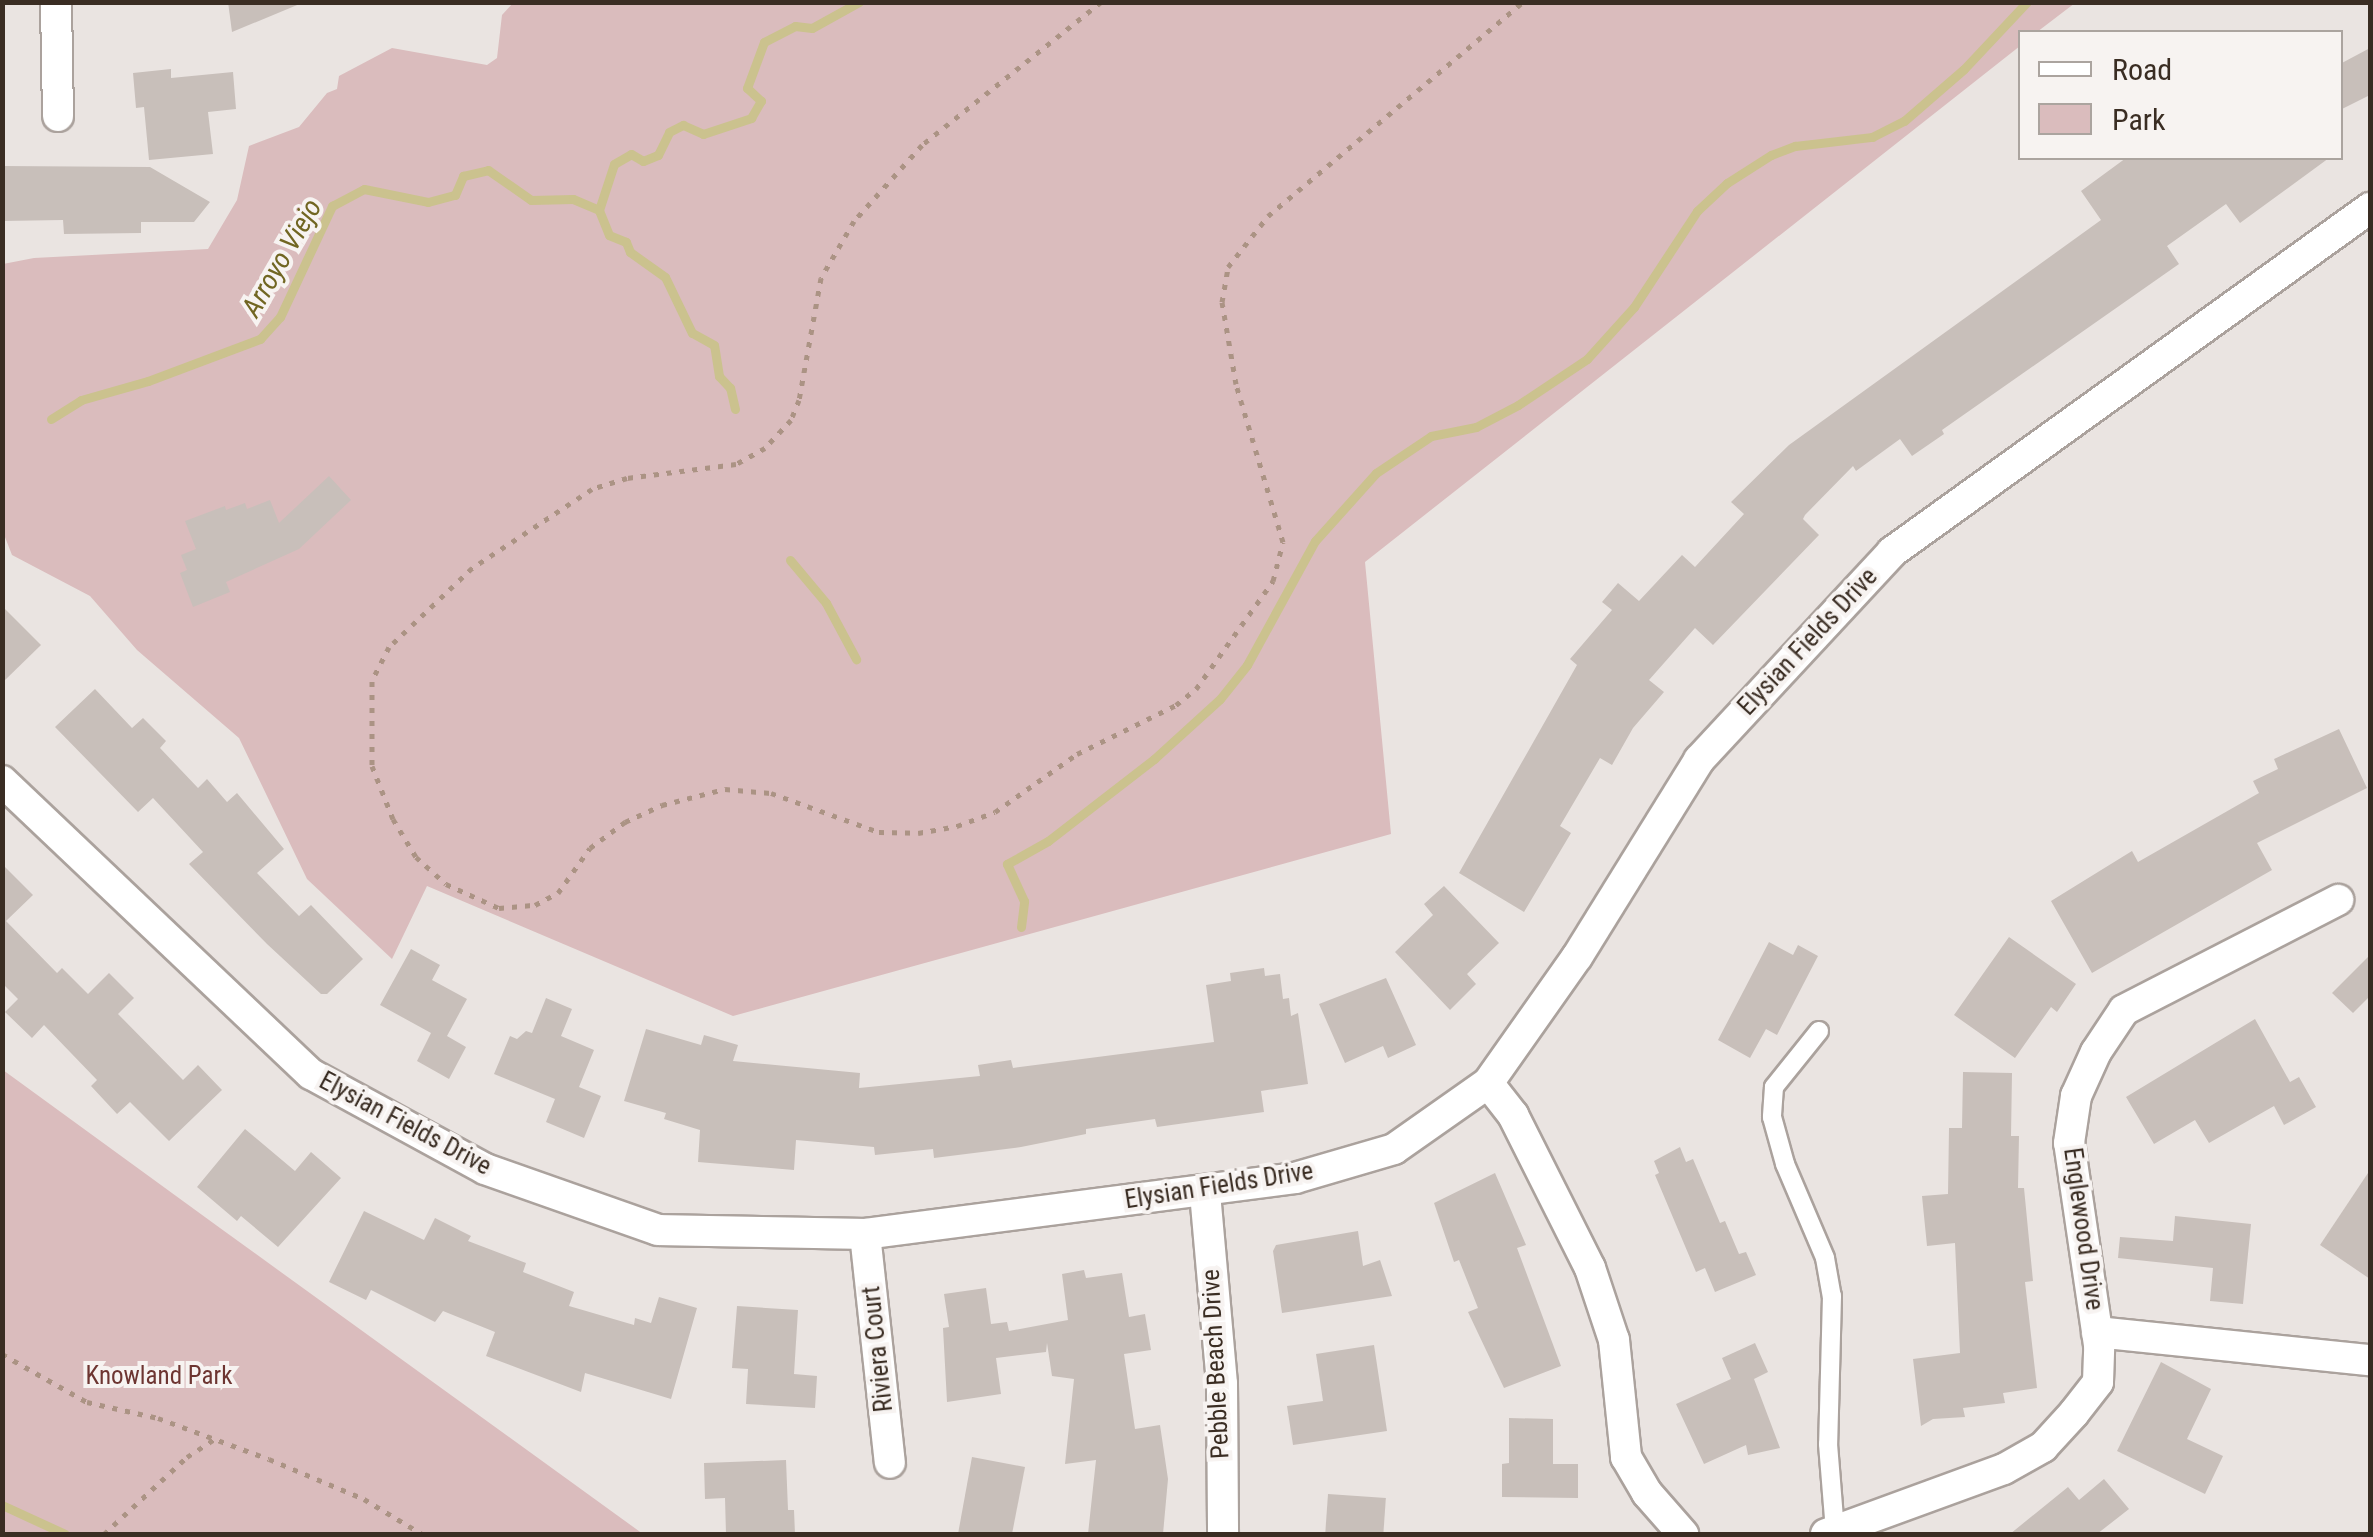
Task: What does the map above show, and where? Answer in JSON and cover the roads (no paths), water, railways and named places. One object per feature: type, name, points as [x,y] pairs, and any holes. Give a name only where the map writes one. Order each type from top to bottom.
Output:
[{"type":"street","points":[[56,2],[58,116]]},
{"type":"street","name":"Elysian Fields Drive","points":[[2,780],[311,1074],[485,1170],[658,1230],[866,1234],[1205,1193],[1294,1178],[1394,1149],[1488,1082],[1577,958],[1698,760],[1892,552],[2370,208]]},
{"type":"street","name":"Englewood Drive","points":[[1830,1533],[2004,1470],[2043,1447],[2098,1382],[2097,1332],[2069,1143],[2076,1096],[2096,1052],[2124,1010],[2338,900]]},
{"type":"street","points":[[1488,1082],[1513,1114],[1590,1268],[1614,1340],[1626,1456],[1646,1493],[1683,1534]]},
{"type":"street","name":"Pebble Beach Drive","points":[[1205,1193],[1222,1384],[1223,1534]]},
{"type":"street","name":"Riviera Court","points":[[866,1234],[890,1463]]},
{"type":"street","points":[[2097,1332],[2370,1360]]},
{"type":"lane","points":[[1820,1031],[1774,1087],[1772,1117],[1785,1164],[1825,1258],[1832,1296],[1830,1533]]},
{"type":"waterway","points":[[735,409],[730,388],[719,376],[714,345],[692,333],[665,277],[630,252],[626,242],[609,235],[599,210],[614,164],[631,154],[643,161],[658,155],[669,132],[683,125],[703,134],[751,118],[761,101],[747,88],[764,42],[795,26],[812,28],[859,2]]},
{"type":"waterway","points":[[1021,927],[1024,901],[1007,864],[1048,841],[1154,759],[1220,699],[1247,665],[1315,541],[1376,473],[1431,436],[1476,427],[1518,405],[1587,359],[1634,307],[1697,211],[1727,183],[1771,155],[1795,146],[1872,137],[1904,121],[1964,69],[2027,2]]},
{"type":"waterway","name":"Arroyo Viejo","points":[[51,419],[81,400],[148,381],[260,339],[280,317],[332,206],[364,189],[428,202],[455,195],[463,176],[488,170],[531,200],[573,199],[599,210]]},
{"type":"waterway","points":[[790,560],[826,603],[856,659]]},
{"type":"waterway","points":[[2,1505],[65,1534]]},
{"type":"park label","name":"Knowland Park","points":[[159,1376]]}]
